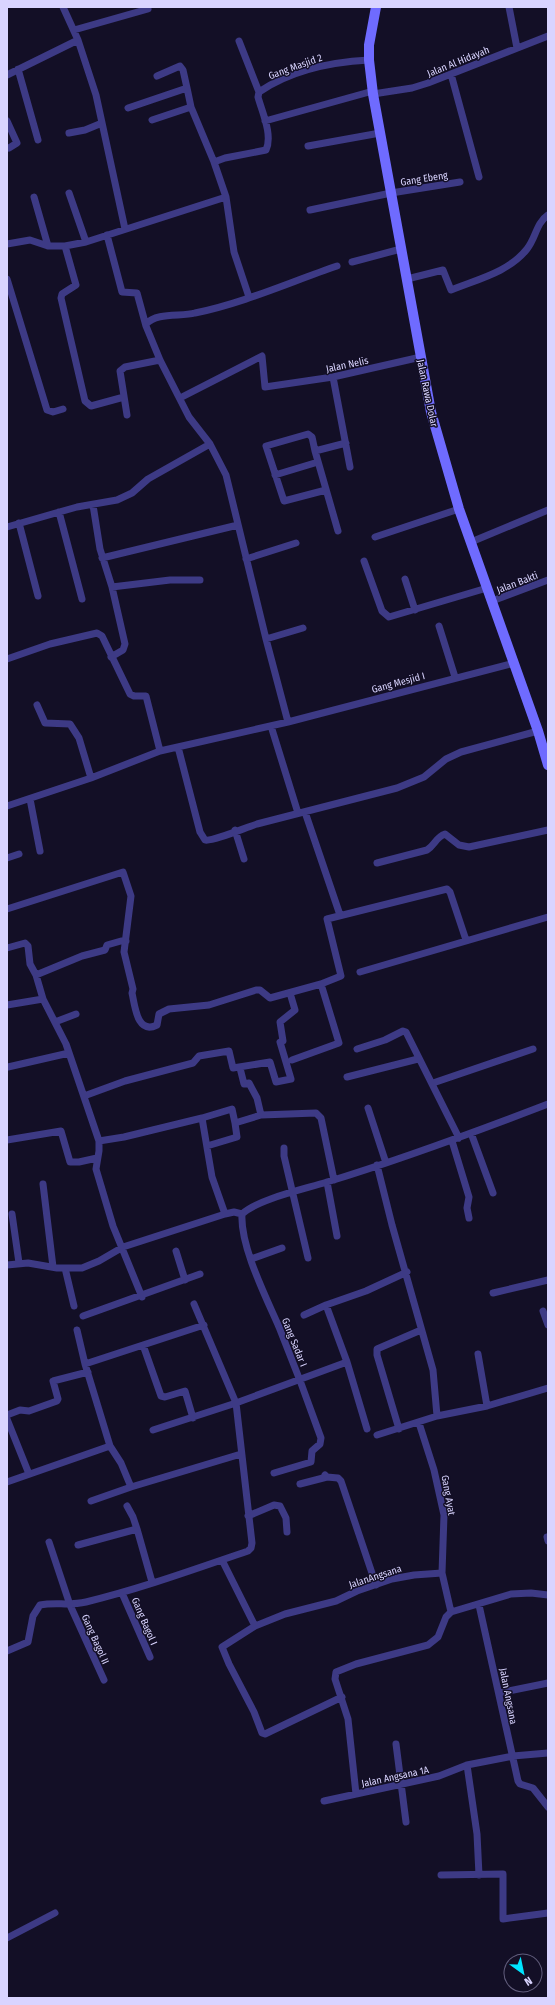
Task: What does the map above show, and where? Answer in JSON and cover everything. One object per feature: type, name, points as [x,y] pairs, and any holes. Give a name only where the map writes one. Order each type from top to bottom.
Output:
[{"type":"street","points":[[63,7],[78,40],[96,95],[125,229]]},
{"type":"street","name":"Jalan Rawa Dolar","points":[[376,7],[369,45],[369,60],[373,92],[431,412],[459,509],[538,731],[548,765]]},
{"type":"street","points":[[509,7],[517,48]]},
{"type":"street","points":[[74,30],[148,9]]},
{"type":"street","name":"Jalan Al Hidayah","points":[[265,121],[373,92],[412,88],[548,36]]},
{"type":"street","points":[[7,75],[78,40]]},
{"type":"street","points":[[214,162],[225,158],[266,150],[268,144],[265,121],[258,97],[259,92],[239,41]]},
{"type":"street","name":"Gang Masjid 2","points":[[259,92],[271,84],[312,68],[341,62],[369,60]]},
{"type":"street","points":[[156,76],[180,66],[183,70],[191,107],[214,162],[226,197],[234,252],[249,297]]},
{"type":"street","points":[[18,69],[38,140]]},
{"type":"street","points":[[451,74],[479,177]]},
{"type":"street","points":[[128,108],[187,88]]},
{"type":"street","points":[[152,120],[191,107]]},
{"type":"street","points":[[7,121],[17,142],[16,145],[9,148]]},
{"type":"street","points":[[69,132],[85,130],[102,123]]},
{"type":"street","points":[[308,146],[380,133]]},
{"type":"street","name":"Gang Ebeng","points":[[310,210],[391,193],[460,182]]},
{"type":"street","points":[[69,192],[86,242]]},
{"type":"street","points":[[7,244],[30,240],[48,246],[65,246],[86,242],[226,197]]},
{"type":"street","points":[[34,198],[48,246]]},
{"type":"street","points":[[407,279],[443,270],[451,290],[509,266],[529,248],[539,224],[548,215]]},
{"type":"street","points":[[107,235],[122,292],[137,293],[146,324],[160,360],[196,429],[210,444],[226,475],[288,722]]},
{"type":"street","points":[[65,246],[76,285],[62,294],[61,298],[84,401],[91,406],[124,397]]},
{"type":"street","points":[[352,262],[401,249]]},
{"type":"street","points":[[146,324],[152,319],[163,316],[185,316],[212,310],[337,266]]},
{"type":"street","points":[[7,279],[47,410],[54,412],[63,409]]},
{"type":"street","name":"Jalan Nelis","points":[[180,398],[262,356],[265,387],[333,377],[421,357]]},
{"type":"street","points":[[127,415],[119,375],[121,370],[160,360]]},
{"type":"street","points":[[333,377],[350,467]]},
{"type":"street","points":[[326,490],[284,501],[266,446],[267,444],[308,434],[312,437],[338,531]]},
{"type":"street","points":[[315,451],[346,443]]},
{"type":"street","points":[[7,527],[77,507],[117,500],[132,493],[148,479],[210,444]]},
{"type":"street","points":[[275,475],[318,462]]},
{"type":"street","points":[[93,505],[102,558],[112,587],[125,644],[124,650],[111,656]]},
{"type":"street","points":[[375,537],[459,509]]},
{"type":"street","points":[[471,542],[548,510]]},
{"type":"street","points":[[59,512],[82,599]]},
{"type":"street","points":[[19,523],[38,596]]},
{"type":"street","points":[[102,558],[238,525]]},
{"type":"street","points":[[246,559],[296,543]]},
{"type":"street","points":[[364,560],[382,611],[386,615],[393,617],[487,588]]},
{"type":"street","points":[[405,579],[415,610]]},
{"type":"street","points":[[112,587],[170,580],[200,580]]},
{"type":"street","name":"Jalan Bakti","points":[[492,602],[548,580]]},
{"type":"street","points":[[439,626],[454,677]]},
{"type":"street","points":[[266,639],[303,628]]},
{"type":"street","points":[[7,659],[50,644],[98,633],[102,636],[130,694],[134,696],[146,696],[160,751]]},
{"type":"street","name":"Gang Mesjid I","points":[[7,806],[91,778],[160,751],[288,722],[514,662]]},
{"type":"street","points":[[37,705],[46,723],[70,724],[79,738],[91,778]]},
{"type":"street","points":[[271,726],[302,813],[327,873],[340,916]]},
{"type":"street","points":[[178,747],[202,837],[210,841],[235,830],[411,783],[435,770],[446,759],[461,752],[538,731]]},
{"type":"street","points":[[30,799],[40,851]]},
{"type":"street","points":[[235,830],[244,859]]},
{"type":"street","points":[[377,863],[427,850],[434,845],[438,838],[445,834],[459,845],[469,847],[548,830]]},
{"type":"street","points":[[7,858],[19,854]]},
{"type":"street","points":[[7,909],[124,872],[131,896],[124,952],[139,1021],[145,1027],[157,1025],[159,1014],[168,1009],[209,1005],[256,990],[260,990],[270,998],[321,984],[341,976],[327,919],[447,889],[450,892],[466,940]]},
{"type":"street","points":[[360,972],[548,917]]},
{"type":"street","points":[[36,974],[82,956],[105,950],[107,945],[121,940],[126,941]]},
{"type":"street","points":[[7,948],[26,944],[28,946],[30,964],[36,974],[43,999],[69,1053],[84,1096],[98,1141],[99,1151],[96,1169],[113,1226],[123,1247],[142,1297]]},
{"type":"street","points":[[292,1060],[339,1043],[321,984]]},
{"type":"street","points":[[84,1096],[125,1081],[193,1063],[200,1056],[229,1051],[233,1068],[270,1062],[276,1082],[291,1079],[280,1042],[283,1041],[280,1022],[295,1010],[290,993]]},
{"type":"street","points":[[7,1005],[43,999]]},
{"type":"street","points":[[55,1022],[76,1014]]},
{"type":"street","points":[[357,1049],[386,1040],[402,1031],[406,1032],[418,1059],[433,1083],[455,1139],[469,1197],[467,1208],[469,1218]]},
{"type":"street","points":[[433,1083],[533,1049]]},
{"type":"street","points":[[8,1067],[69,1053]]},
{"type":"street","points":[[347,1077],[418,1059]]},
{"type":"street","points":[[240,1068],[244,1084],[249,1083],[257,1098],[261,1115]]},
{"type":"street","points":[[7,1265],[19,1263],[65,1268],[82,1268],[99,1261],[123,1247],[226,1214],[234,1212],[242,1214],[252,1208],[292,1192],[330,1181],[455,1139],[548,1104]]},
{"type":"street","points":[[368,1108],[386,1162]]},
{"type":"street","points":[[98,1141],[124,1137],[232,1109],[237,1137],[207,1146]]},
{"type":"street","points":[[235,1123],[261,1115],[319,1114],[337,1236]]},
{"type":"street","points":[[202,1118],[212,1177],[226,1214]]},
{"type":"street","points":[[7,1140],[62,1131],[70,1162],[79,1162],[97,1158]]},
{"type":"street","points":[[471,1133],[493,1192]]},
{"type":"street","points":[[284,1148],[284,1156],[308,1258]]},
{"type":"street","points":[[377,1165],[392,1225],[407,1272],[421,1330],[433,1370],[437,1416]]},
{"type":"street","points":[[43,1184],[53,1267]]},
{"type":"street","points":[[12,1214],[19,1263]]},
{"type":"street","name":"Gang Sadar I","points":[[154,1430],[236,1403],[299,1379],[251,1259],[244,1232],[242,1214]]},
{"type":"street","points":[[251,1259],[282,1248]]},
{"type":"street","points":[[176,1251],[185,1280]]},
{"type":"street","points":[[65,1268],[74,1306]]},
{"type":"street","points":[[304,1315],[326,1305],[366,1291],[407,1272]]},
{"type":"street","points":[[83,1316],[142,1297],[200,1274]]},
{"type":"street","points":[[493,1292],[548,1280]]},
{"type":"street","points":[[7,1652],[27,1643],[32,1616],[37,1608],[47,1604],[70,1605],[122,1593],[248,1551],[252,1548],[236,1403],[194,1304]]},
{"type":"street","points":[[326,1305],[347,1362],[367,1429]]},
{"type":"street","points":[[543,1311],[548,1325]]},
{"type":"street","points":[[85,1364],[204,1325]]},
{"type":"street","points":[[77,1330],[85,1364],[110,1446],[121,1463],[131,1487]]},
{"type":"street","points":[[398,1429],[377,1355],[377,1349],[421,1330]]},
{"type":"street","points":[[143,1345],[161,1396],[165,1397],[185,1391],[193,1418]]},
{"type":"street","points":[[478,1354],[487,1406]]},
{"type":"street","points":[[274,1473],[311,1462],[312,1451],[321,1441],[299,1379],[347,1362]]},
{"type":"street","points":[[7,1415],[20,1410],[29,1411],[57,1401],[58,1399],[53,1381],[88,1372]]},
{"type":"street","points":[[377,1435],[437,1416],[487,1406],[548,1388]]},
{"type":"street","points":[[7,1418],[29,1474]]},
{"type":"street","name":"Gang Ayat","points":[[419,1422],[434,1470],[444,1515],[442,1573]]},
{"type":"street","points":[[7,1482],[110,1446]]},
{"type":"street","points":[[91,1501],[131,1487],[241,1454]]},
{"type":"street","points":[[300,1484],[326,1476],[338,1478],[342,1484],[376,1585]]},
{"type":"street","points":[[248,1516],[274,1505],[280,1506],[286,1518],[287,1532]]},
{"type":"street","points":[[127,1506],[134,1517],[152,1582]]},
{"type":"street","points":[[78,1545],[137,1529]]},
{"type":"street","name":"Gang Bagol II","points":[[49,1542],[70,1605],[104,1680]]},
{"type":"street","points":[[222,1560],[255,1626]]},
{"type":"street","points":[[442,1573],[452,1612]]},
{"type":"street","name":"JalanAngsana","points":[[342,1697],[265,1734],[262,1733],[254,1712],[229,1664],[222,1647],[255,1626],[285,1614],[336,1601],[357,1590],[403,1576],[442,1573]]},
{"type":"street","name":"Gang Bagol I","points":[[122,1593],[150,1657]]},
{"type":"street","points":[[356,1794],[348,1719],[336,1679],[336,1672],[356,1664],[428,1645],[438,1637],[446,1617],[452,1612],[511,1594],[531,1593],[548,1595]]},
{"type":"street","name":"Jalan Angsana","points":[[479,1605],[499,1693],[505,1731],[513,1756],[518,1781],[520,1784],[533,1788],[548,1807]]},
{"type":"street","points":[[499,1693],[548,1683]]},
{"type":"street","points":[[396,1744],[406,1822]]},
{"type":"street","points":[[513,1756],[548,1754]]},
{"type":"street","name":"Jalan Angsana 1A","points":[[324,1801],[439,1776],[468,1765],[513,1756]]},
{"type":"street","points":[[468,1765],[477,1834],[479,1875]]},
{"type":"street","points":[[441,1875],[503,1874],[503,1919],[548,1913]]},
{"type":"street","points":[[7,1938],[55,1913]]}]
